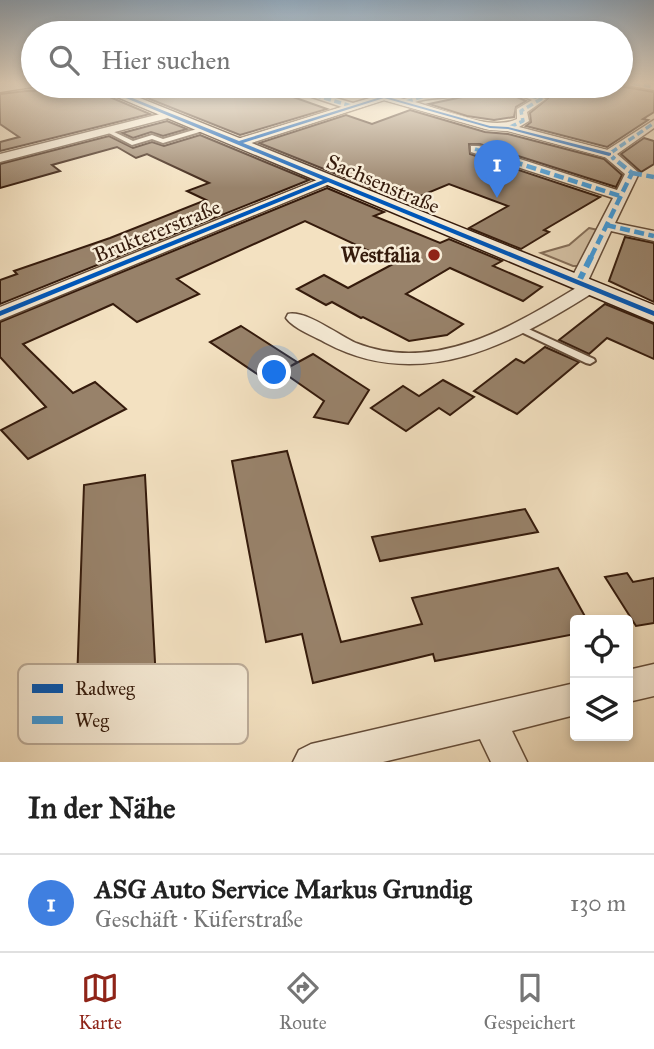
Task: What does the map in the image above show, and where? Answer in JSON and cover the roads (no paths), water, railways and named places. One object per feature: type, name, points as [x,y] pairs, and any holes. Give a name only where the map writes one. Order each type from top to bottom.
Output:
[{"type":"street","points":[[0,158],[159,118]]},
{"type":"street","name":"Sachsenstraße","points":[[175,118],[654,314]]},
{"type":"street","points":[[238,143],[319,118]]},
{"type":"street","points":[[295,318],[350,347],[399,356],[447,354],[469,350],[522,330],[583,285],[606,225],[632,173],[609,153],[455,118]]},
{"type":"street","points":[[508,128],[523,121],[522,118]]},
{"type":"street","points":[[609,153],[654,123]]},
{"type":"street","points":[[475,149],[620,196]]},
{"type":"street","name":"Bruktererstraße","points":[[0,314],[327,180]]},
{"type":"street","points":[[606,225],[654,236]]},
{"type":"street","points":[[633,685],[654,680]]},
{"type":"street","points":[[311,762],[570,700]]},
{"type":"street","points":[[488,719],[509,762]]},
{"type":"lane","points":[[108,131],[132,143],[152,137],[163,141],[204,129]]},
{"type":"lane","points":[[522,330],[590,361]]},
{"type":"place","name":"ASG Auto Service Markus Grundig","points":[[497,198]]},
{"type":"place","name":"Westfalia","points":[[434,255]]}]
